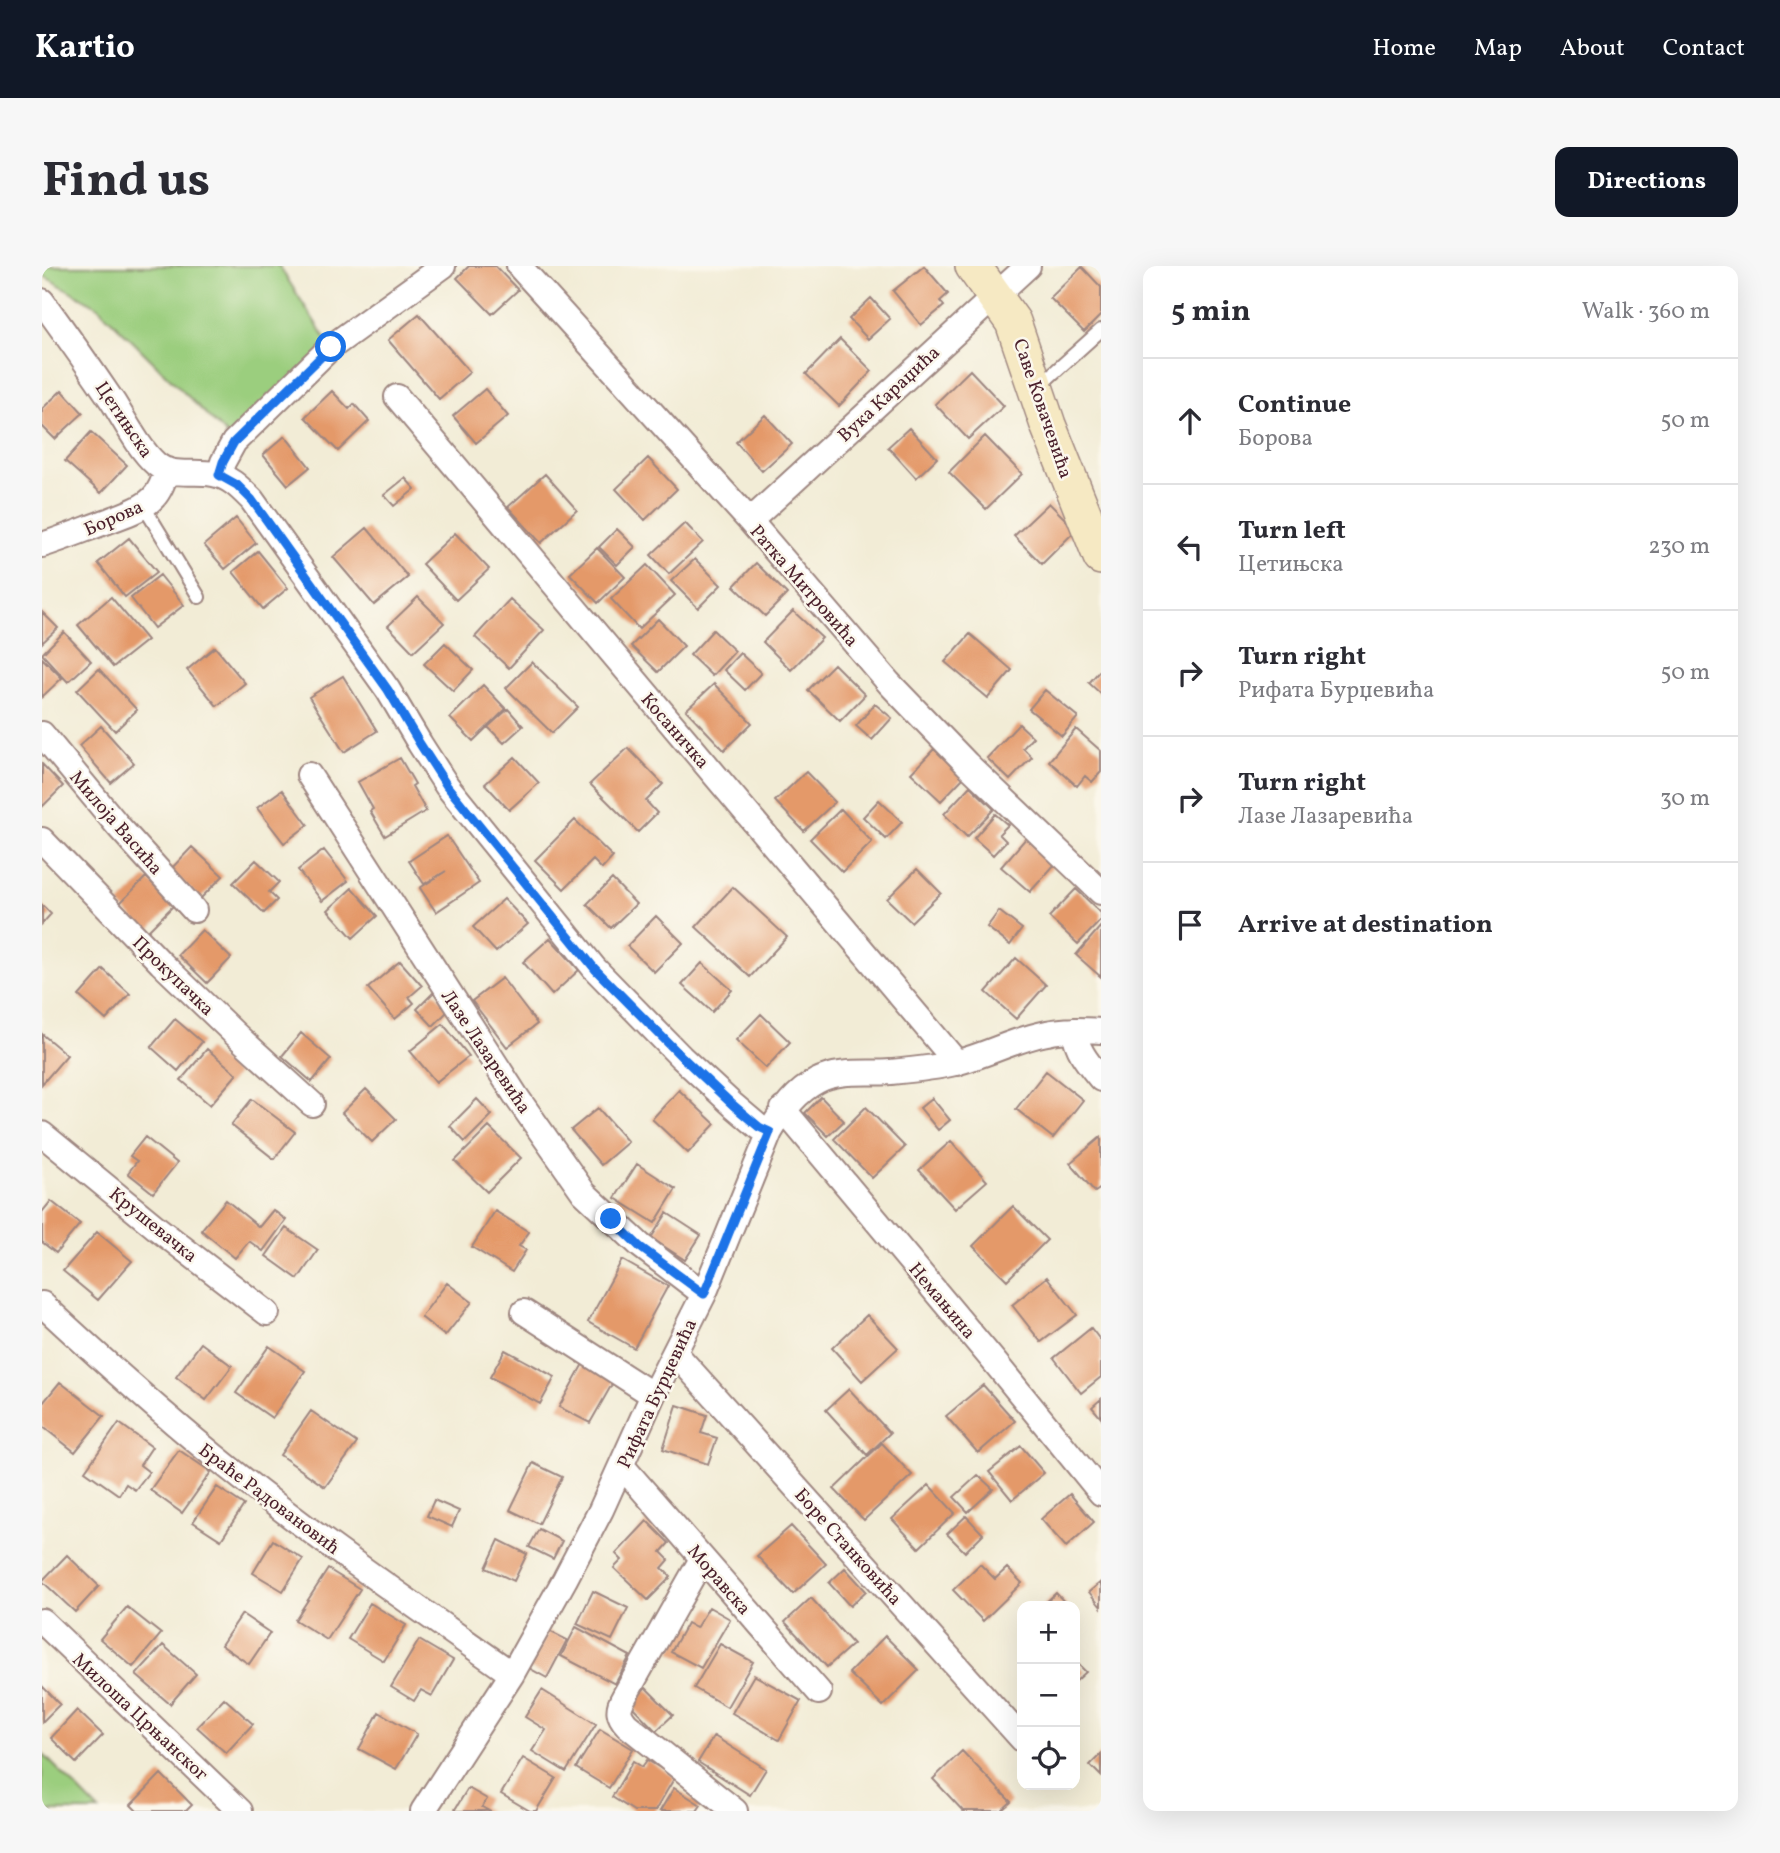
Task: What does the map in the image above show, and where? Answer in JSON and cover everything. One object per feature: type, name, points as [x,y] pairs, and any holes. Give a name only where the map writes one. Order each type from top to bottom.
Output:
[{"type":"street","points":[[443,266],[321,356],[234,442],[219,475],[237,485],[252,500],[388,690],[447,786],[595,969],[733,1105],[759,1127],[770,1132]]},
{"type":"street","name":"Ратка Митровића","points":[[519,266],[750,521],[889,683],[967,764],[1101,892]]},
{"type":"street","name":"Саве Ковачевића","points":[[973,266],[1013,322],[1048,425],[1101,557]]},
{"type":"street","name":"Вука Караџића","points":[[750,521],[1028,266]]},
{"type":"street","name":"Цетињска","points":[[42,301],[157,465],[184,473],[219,475]]},
{"type":"street","name":"Косаничка","points":[[397,397],[957,1062]]},
{"type":"street","name":"Борова","points":[[42,545],[143,505],[158,492],[167,470]]},
{"type":"street","name":"Милоја Васића","points":[[42,734],[119,827],[194,910]]},
{"type":"street","name":"Лазе Лазаревића","points":[[309,775],[503,1077],[584,1193],[640,1247],[704,1294]]},
{"type":"street","name":"Прокупачка","points":[[42,840],[160,963],[312,1104]]},
{"type":"street","points":[[1074,1030],[1076,1043],[1083,1057],[1101,1079]]},
{"type":"street","name":"Рифата Бурџевића","points":[[424,1811],[512,1674],[565,1579],[704,1294],[770,1132],[783,1109],[817,1081],[830,1076],[911,1070],[957,1062],[1020,1039],[1050,1032],[1101,1031]]},
{"type":"street","name":"Немањина","points":[[783,1109],[1101,1493]]},
{"type":"street","name":"Крушевачка","points":[[42,1134],[158,1229],[267,1313]]},
{"type":"street","name":"Браће Радовановић","points":[[42,1304],[128,1384],[214,1456],[301,1523],[512,1674]]},
{"type":"street","points":[[524,1312],[653,1395]]},
{"type":"street","name":"Боре Станковића","points":[[675,1353],[1017,1733]]},
{"type":"street","name":"Моравска","points":[[622,1466],[820,1692]]},
{"type":"street","points":[[702,1559],[618,1709],[627,1725],[735,1811]]},
{"type":"street","name":"Милоша Црњанског","points":[[42,1621],[240,1811]]},
{"type":"lane","points":[[1037,388],[1101,330]]},
{"type":"lane","points":[[143,505],[199,597]]},
{"type":"green space","points":[[42,266],[279,266],[331,347],[234,442],[98,307],[42,275]]},
{"type":"green space","points":[[42,1753],[99,1811],[42,1811]]},
{"type":"building","points":[[469,266],[495,266],[518,290],[492,314],[457,278]]},
{"type":"building","points":[[924,266],[948,294],[940,301],[944,306],[921,325],[893,291]]},
{"type":"building","points":[[1082,267],[1101,287],[1101,315],[1084,332],[1050,298]]},
{"type":"building","points":[[871,298],[890,319],[868,339],[849,319]]},
{"type":"building","points":[[419,314],[470,372],[439,399],[388,340]]},
{"type":"building","points":[[840,339],[872,371],[839,406],[806,374]]},
{"type":"building","points":[[970,370],[1004,406],[968,439],[935,404]]},
{"type":"building","points":[[485,389],[508,416],[476,443],[453,416]]},
{"type":"building","points":[[62,390],[83,413],[55,439],[42,426],[42,409]]},
{"type":"building","points":[[332,391],[349,409],[354,404],[369,421],[338,451],[305,417]]},
{"type":"building","points":[[765,415],[792,444],[762,471],[736,442]]},
{"type":"building","points":[[909,428],[937,458],[916,478],[888,447]]},
{"type":"building","points":[[91,432],[127,465],[101,493],[65,461]]},
{"type":"building","points":[[285,436],[310,467],[288,485],[263,455]]},
{"type":"building","points":[[985,436],[1022,474],[986,509],[949,472]]},
{"type":"building","points":[[648,458],[677,489],[645,520],[616,489]]},
{"type":"building","points":[[545,474],[577,510],[541,543],[508,507]]},
{"type":"building","points":[[405,478],[415,489],[394,506],[384,495]]},
{"type":"building","points":[[1049,503],[1076,530],[1042,564],[1014,536]]},
{"type":"building","points":[[236,518],[256,543],[225,569],[204,545]]},
{"type":"building","points":[[685,523],[703,542],[669,574],[651,555]]},
{"type":"building","points":[[367,528],[408,577],[374,605],[333,557]]},
{"type":"building","points":[[617,529],[635,547],[617,565],[599,547]]},
{"type":"building","points":[[455,533],[489,569],[456,600],[422,564]]},
{"type":"building","points":[[129,538],[157,572],[125,597],[98,563]]},
{"type":"building","points":[[597,548],[625,577],[598,603],[570,574]]},
{"type":"building","points":[[258,551],[288,588],[263,609],[233,572]]},
{"type":"building","points":[[695,559],[721,585],[698,608],[671,581]]},
{"type":"building","points":[[756,563],[787,594],[765,616],[734,586]]},
{"type":"building","points":[[647,565],[675,595],[639,629],[611,599]]},
{"type":"building","points":[[160,575],[184,605],[154,628],[131,598]]},
{"type":"building","points":[[111,597],[147,640],[113,667],[78,625]]},
{"type":"building","points":[[418,597],[444,623],[413,652],[388,626]]},
{"type":"building","points":[[510,599],[544,630],[509,668],[475,637]]},
{"type":"building","points":[[793,611],[822,638],[791,670],[763,642]]},
{"type":"building","points":[[42,612],[58,628],[42,643]]},
{"type":"building","points":[[658,619],[684,646],[658,672],[631,646]]},
{"type":"building","points":[[713,630],[735,651],[712,676],[690,655]]},
{"type":"building","points":[[64,632],[91,661],[68,682],[42,654]]},
{"type":"building","points":[[970,634],[1012,670],[988,698],[945,662]]},
{"type":"building","points":[[445,643],[473,670],[453,691],[424,664]]},
{"type":"building","points":[[215,647],[245,683],[217,706],[187,670]]},
{"type":"building","points":[[740,653],[761,673],[745,690],[724,670]]},
{"type":"building","points":[[42,658],[62,678],[42,697]]},
{"type":"building","points":[[532,662],[578,707],[552,733],[506,688]]},
{"type":"building","points":[[834,664],[865,695],[840,721],[808,690]]},
{"type":"building","points":[[99,669],[137,710],[115,731],[77,690]]},
{"type":"building","points":[[1101,669],[1101,694],[1089,683]]},
{"type":"building","points":[[343,676],[377,731],[344,752],[309,697]]},
{"type":"building","points":[[714,684],[752,723],[724,750],[686,710]]},
{"type":"building","points":[[483,685],[506,709],[473,741],[450,718]]},
{"type":"building","points":[[1045,690],[1078,717],[1062,736],[1029,709]]},
{"type":"building","points":[[875,704],[892,718],[872,740],[856,726]]},
{"type":"building","points":[[508,709],[523,726],[504,743],[488,727]]},
{"type":"building","points":[[1019,724],[1033,737],[1023,748],[1032,757],[1010,780],[987,758]]},
{"type":"building","points":[[101,726],[134,763],[111,783],[79,746]]},
{"type":"building","points":[[1076,729],[1101,751],[1101,772],[1092,782],[1085,776],[1077,786],[1049,761]]},
{"type":"building","points":[[628,748],[663,784],[646,801],[657,813],[638,832],[590,784]]},
{"type":"building","points":[[934,749],[964,777],[941,801],[911,773]]},
{"type":"building","points":[[515,757],[539,783],[509,810],[485,784]]},
{"type":"building","points":[[400,758],[426,811],[385,836],[370,811],[373,809],[358,782]]},
{"type":"building","points":[[42,764],[63,786],[42,807]]},
{"type":"building","points":[[806,772],[835,802],[804,831],[775,801]]},
{"type":"building","points":[[970,786],[994,809],[967,837],[944,814]]},
{"type":"building","points":[[282,790],[308,825],[284,843],[257,808]]},
{"type":"building","points":[[879,800],[902,822],[886,839],[863,817]]},
{"type":"building","points":[[841,809],[872,842],[842,872],[810,839]]},
{"type":"building","points":[[995,814],[1008,825],[999,834],[1006,841],[993,855],[974,838]]},
{"type":"building","points":[[575,820],[613,857],[602,869],[593,860],[564,889],[535,860]]},
{"type":"building","points":[[447,836],[479,883],[436,912],[420,888],[446,871],[424,884],[409,861]]},
{"type":"building","points":[[1027,837],[1056,863],[1030,892],[1001,867]]},
{"type":"building","points":[[192,847],[223,876],[200,899],[170,870]]},
{"type":"building","points":[[324,850],[348,881],[322,901],[298,870]]},
{"type":"building","points":[[256,860],[279,882],[269,892],[277,900],[264,913],[233,883]]},
{"type":"building","points":[[917,869],[941,893],[911,922],[887,899]]},
{"type":"building","points":[[146,877],[174,905],[147,932],[119,904]]},
{"type":"building","points":[[612,879],[636,904],[611,928],[587,904]]},
{"type":"building","points":[[733,887],[787,937],[750,977],[696,927]]},
{"type":"building","points":[[352,888],[377,916],[353,938],[328,910]]},
{"type":"building","points":[[1076,889],[1101,913],[1101,920],[1078,944],[1049,917]]},
{"type":"building","points":[[504,899],[528,924],[496,952],[473,927]]},
{"type":"building","points":[[42,905],[51,914],[42,924]]},
{"type":"building","points":[[999,911],[1022,929],[1010,945],[987,927]]},
{"type":"building","points":[[656,916],[683,943],[654,972],[627,946]]},
{"type":"building","points":[[1101,926],[1101,977],[1076,955]]},
{"type":"building","points":[[202,930],[231,958],[207,983],[178,955]]},
{"type":"building","points":[[550,938],[579,970],[552,995],[523,962]]},
{"type":"building","points":[[1016,958],[1046,985],[1016,1019],[986,992]]},
{"type":"building","points":[[400,961],[422,986],[409,997],[414,1003],[395,1019],[368,988]]},
{"type":"building","points":[[702,963],[732,990],[712,1012],[682,985]]},
{"type":"building","points":[[103,969],[130,994],[106,1020],[79,996]]},
{"type":"building","points":[[502,978],[537,1024],[507,1047],[472,1001]]},
{"type":"building","points":[[434,992],[450,1009],[433,1026],[417,1009]]},
{"type":"building","points":[[761,1014],[790,1042],[766,1068],[736,1040]]},
{"type":"building","points":[[175,1019],[202,1042],[178,1071],[151,1047]]},
{"type":"building","points":[[443,1024],[469,1056],[436,1082],[410,1051]]},
{"type":"building","points":[[301,1033],[331,1059],[312,1082],[282,1056]]},
{"type":"building","points":[[42,1034],[67,1055],[42,1084]]},
{"type":"building","points":[[207,1049],[237,1074],[210,1105],[181,1080]]},
{"type":"building","points":[[1046,1071],[1083,1100],[1053,1138],[1016,1109]]},
{"type":"building","points":[[366,1089],[396,1119],[372,1142],[342,1113]]},
{"type":"building","points":[[679,1090],[715,1124],[688,1153],[652,1119]]},
{"type":"building","points":[[821,1097],[844,1121],[828,1136],[805,1113]]},
{"type":"building","points":[[932,1098],[950,1120],[938,1130],[920,1108]]},
{"type":"building","points":[[252,1099],[295,1132],[274,1159],[231,1125]]},
{"type":"building","points":[[477,1099],[492,1115],[465,1142],[450,1126]]},
{"type":"building","points":[[866,1107],[905,1147],[872,1178],[834,1139]]},
{"type":"building","points":[[598,1108],[628,1142],[601,1165],[571,1130]]},
{"type":"building","points":[[489,1127],[521,1158],[487,1192],[455,1161]]},
{"type":"building","points":[[145,1137],[177,1163],[153,1193],[128,1173],[137,1161],[130,1156]]},
{"type":"building","points":[[1101,1137],[1101,1188],[1095,1192],[1070,1163]]},
{"type":"building","points":[[951,1141],[987,1181],[955,1209],[919,1170]]},
{"type":"building","points":[[637,1164],[676,1189],[655,1223],[615,1198]]},
{"type":"building","points":[[226,1200],[259,1227],[273,1210],[286,1220],[263,1251],[249,1241],[235,1258],[201,1230]]},
{"type":"building","points":[[51,1201],[80,1224],[56,1253],[42,1242],[42,1212]]},
{"type":"building","points":[[1013,1206],[1047,1240],[1007,1280],[973,1246]]},
{"type":"building","points":[[495,1211],[529,1232],[519,1246],[526,1250],[512,1272],[472,1247]]},
{"type":"building","points":[[667,1213],[701,1235],[685,1260],[651,1238]]},
{"type":"building","points":[[286,1228],[318,1250],[298,1279],[266,1256]]},
{"type":"building","points":[[97,1232],[132,1261],[98,1300],[63,1271]]},
{"type":"building","points":[[622,1260],[668,1286],[634,1348],[588,1322]]},
{"type":"building","points":[[1047,1277],[1077,1315],[1041,1342],[1012,1305]]},
{"type":"building","points":[[447,1283],[472,1302],[445,1336],[421,1317]]},
{"type":"building","points":[[867,1315],[898,1348],[862,1381],[832,1348]]},
{"type":"building","points":[[1091,1328],[1101,1341],[1101,1377],[1081,1393],[1054,1358]]},
{"type":"building","points":[[201,1343],[232,1366],[206,1400],[176,1377]]},
{"type":"building","points":[[269,1346],[305,1371],[272,1418],[236,1393]]},
{"type":"building","points":[[505,1350],[555,1377],[540,1404],[490,1377]]},
{"type":"building","points":[[584,1362],[615,1379],[590,1423],[559,1407]]},
{"type":"building","points":[[60,1382],[104,1416],[75,1452],[42,1426],[42,1404]]},
{"type":"building","points":[[983,1385],[1015,1421],[978,1453],[946,1416]]},
{"type":"building","points":[[849,1389],[890,1433],[867,1455],[826,1410]]},
{"type":"building","points":[[1101,1399],[1101,1418],[1092,1407]]},
{"type":"building","points":[[677,1405],[707,1415],[701,1433],[717,1438],[708,1464],[663,1449]]},
{"type":"building","points":[[311,1411],[357,1443],[325,1487],[280,1455]]},
{"type":"building","points":[[119,1423],[152,1447],[140,1465],[149,1472],[135,1490],[126,1484],[119,1495],[85,1471]]},
{"type":"building","points":[[882,1443],[912,1475],[864,1520],[834,1489]]},
{"type":"building","points":[[1021,1446],[1044,1473],[1012,1500],[989,1472]]},
{"type":"building","points":[[179,1450],[211,1472],[182,1513],[150,1490]]},
{"type":"building","points":[[533,1463],[562,1477],[539,1524],[510,1510]]},
{"type":"building","points":[[978,1475],[993,1489],[968,1512],[954,1497]]},
{"type":"building","points":[[929,1485],[955,1513],[919,1548],[892,1519]]},
{"type":"building","points":[[217,1487],[244,1505],[221,1540],[193,1522]]},
{"type":"building","points":[[1070,1494],[1094,1522],[1066,1547],[1041,1519]]},
{"type":"building","points":[[434,1500],[459,1511],[452,1527],[427,1516]]},
{"type":"building","points":[[966,1516],[983,1534],[965,1552],[947,1534]]},
{"type":"building","points":[[647,1521],[669,1543],[661,1552],[669,1560],[662,1568],[671,1577],[648,1600],[614,1568],[622,1560],[616,1554]]},
{"type":"building","points":[[791,1526],[826,1564],[793,1594],[757,1556]]},
{"type":"building","points":[[539,1529],[562,1541],[553,1559],[529,1547]]},
{"type":"building","points":[[273,1540],[303,1559],[283,1591],[253,1573]]},
{"type":"building","points":[[499,1540],[527,1554],[514,1581],[486,1568]]},
{"type":"building","points":[[67,1555],[99,1586],[75,1612],[42,1581]]},
{"type":"building","points":[[980,1564],[995,1579],[1007,1568],[1022,1583],[983,1621],[953,1590]]},
{"type":"building","points":[[845,1568],[866,1591],[850,1606],[829,1583]]},
{"type":"building","points":[[328,1569],[360,1589],[327,1640],[295,1620]]},
{"type":"building","points":[[1101,1582],[1101,1607],[1089,1592]]},
{"type":"building","points":[[593,1591],[628,1608],[612,1640],[577,1624]]},
{"type":"building","points":[[1056,1593],[1063,1601],[1047,1601]]},
{"type":"building","points":[[811,1598],[853,1644],[827,1667],[785,1622]]},
{"type":"building","points":[[370,1603],[406,1625],[384,1661],[348,1639]]},
{"type":"building","points":[[127,1607],[161,1634],[133,1667],[100,1639]]},
{"type":"building","points":[[709,1607],[730,1619],[701,1668],[671,1652],[687,1623],[696,1628]]},
{"type":"building","points":[[242,1614],[270,1633],[249,1664],[221,1645]]},
{"type":"building","points":[[576,1627],[630,1656],[615,1684],[561,1656]]},
{"type":"building","points":[[549,1631],[567,1640],[547,1678],[529,1668]]},
{"type":"building","points":[[885,1636],[919,1670],[883,1706],[849,1673]]},
{"type":"building","points":[[419,1640],[453,1660],[432,1696],[421,1690],[414,1701],[391,1687]]},
{"type":"building","points":[[720,1644],[753,1662],[727,1707],[694,1688]]},
{"type":"building","points":[[163,1645],[196,1674],[170,1704],[136,1675]]},
{"type":"building","points":[[1080,1666],[1086,1672],[1080,1677]]},
{"type":"building","points":[[754,1675],[801,1701],[779,1740],[732,1713]]},
{"type":"building","points":[[42,1686],[60,1704],[42,1722]]},
{"type":"building","points":[[646,1688],[673,1715],[656,1731],[630,1704]]},
{"type":"building","points":[[542,1690],[596,1724],[566,1772],[532,1751],[546,1730],[525,1717]]},
{"type":"building","points":[[224,1698],[253,1724],[226,1753],[197,1727]]},
{"type":"building","points":[[77,1710],[103,1735],[76,1763],[51,1738]]},
{"type":"building","points":[[379,1712],[417,1734],[396,1769],[359,1749]]},
{"type":"building","points":[[600,1729],[633,1749],[609,1788],[576,1768]]},
{"type":"building","points":[[714,1736],[766,1769],[750,1795],[698,1762]]},
{"type":"building","points":[[962,1751],[1011,1802],[1001,1811],[963,1811],[933,1779]]},
{"type":"building","points":[[1101,1754],[1101,1776],[1090,1765]]},
{"type":"building","points":[[523,1758],[556,1778],[536,1811],[530,1811],[501,1794]]},
{"type":"building","points":[[647,1760],[675,1777],[655,1811],[634,1811],[612,1797],[633,1761],[642,1767]]},
{"type":"building","points":[[161,1774],[192,1805],[186,1811],[137,1811],[131,1805]]},
{"type":"building","points":[[468,1788],[487,1799],[482,1807],[489,1811],[454,1811]]},
{"type":"building","points":[[674,1788],[701,1805],[697,1811],[660,1811]]},
{"type":"route","points":[[331,347],[234,442],[219,475],[237,485],[252,500],[388,690],[447,786],[595,969],[733,1105],[759,1127],[770,1132],[704,1294],[640,1247],[611,1219]]}]
